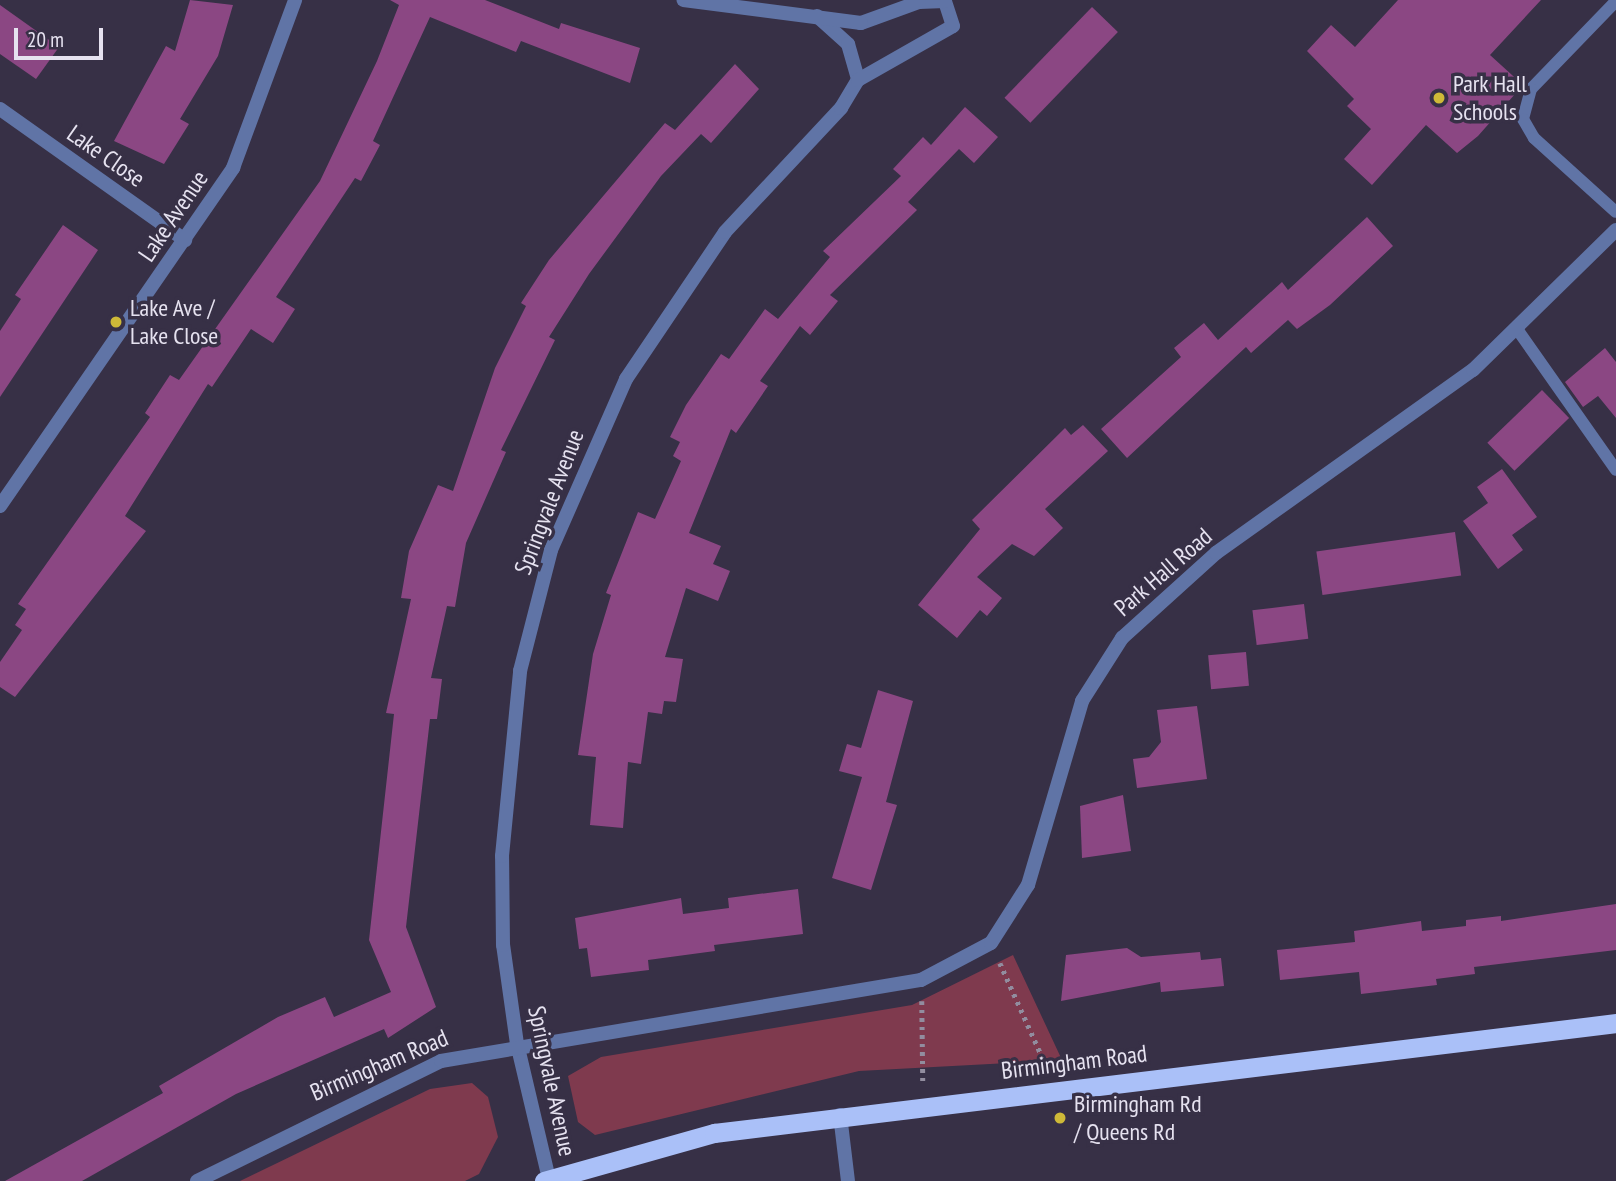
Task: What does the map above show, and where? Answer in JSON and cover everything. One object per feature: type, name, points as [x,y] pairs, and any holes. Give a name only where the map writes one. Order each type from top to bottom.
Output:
[{"type":"highway","name":"Birmingham Road","points":[[547,1180],[713,1133],[1056,1087],[1616,1023]]},
{"type":"street","name":"Lake Avenue","points":[[0,506],[233,168],[295,0]]},
{"type":"street","points":[[683,0],[816,15],[848,44],[858,80]]},
{"type":"street","name":"Springvale Avenue","points":[[547,1180],[517,1044],[503,945],[505,794],[520,671],[551,550],[597,435],[656,328],[725,232],[841,108],[858,80],[953,26],[945,1],[919,2],[861,23],[816,15]]},
{"type":"street","name":"Lake Close","points":[[0,109],[185,240]]},
{"type":"street","name":"Park Hall Road","points":[[843,996],[921,980],[991,943],[1028,885],[1082,701],[1122,638],[1216,553],[1473,370],[1616,230]]},
{"type":"street","name":"Birmingham Road","points":[[197,1181],[441,1061],[517,1044],[843,996]]},
{"type":"street","points":[[840,1115],[848,1181]]},
{"type":"lane","points":[[1616,1],[1531,89],[1523,119],[1534,138],[1616,212]]},
{"type":"lane","points":[[1517,329],[1616,470]]},
{"type":"path","points":[[991,943],[1056,1087]]},
{"type":"path","points":[[921,980],[924,1105]]},
{"type":"shaded area","points":[[1013,955],[1062,1060],[859,1071],[595,1135],[578,1122],[568,1076],[601,1057],[912,1005]]},
{"type":"shaded area","points":[[472,1083],[488,1097],[498,1137],[479,1174],[465,1181],[240,1181],[430,1089]]},
{"type":"building","points":[[190,0],[233,5],[218,56],[180,119],[189,124],[164,164],[114,141],[166,46],[175,51]]},
{"type":"building","points":[[390,0],[485,0],[559,29],[561,23],[640,48],[630,83],[521,41],[516,52],[430,17],[373,141],[380,145],[361,181],[355,178],[276,297],[295,309],[273,343],[251,329],[212,387],[208,384],[125,516],[146,531],[15,697],[0,687],[0,662],[22,630],[15,625],[26,609],[18,604],[150,417],[145,413],[170,375],[179,380],[320,181],[377,61],[399,5]]},
{"type":"building","points":[[1398,0],[1541,0],[1490,55],[1523,85],[1478,136],[1457,153],[1426,125],[1372,185],[1344,159],[1371,129],[1347,106],[1354,99],[1307,51],[1331,25],[1355,47]]},
{"type":"building","points":[[0,5],[59,47],[36,79],[0,54]]},
{"type":"building","points":[[1092,7],[1118,32],[1030,123],[1004,98]]},
{"type":"building","points":[[735,64],[759,89],[711,143],[701,134],[661,176],[589,274],[549,337],[555,340],[501,450],[506,452],[466,543],[455,607],[447,606],[431,678],[442,679],[437,719],[430,719],[406,927],[436,1007],[388,1038],[384,1029],[236,1094],[82,1181],[5,1181],[163,1093],[159,1086],[278,1017],[325,997],[334,1017],[391,992],[369,940],[394,714],[386,713],[411,599],[401,598],[409,551],[438,485],[453,491],[495,368],[526,306],[521,303],[549,260],[665,123],[675,130]]},
{"type":"building","points":[[965,107],[998,137],[974,163],[959,149],[908,202],[917,210],[830,295],[838,301],[810,335],[800,326],[760,381],[768,386],[736,433],[731,429],[689,533],[721,546],[713,564],[730,571],[718,601],[686,588],[665,657],[683,659],[676,702],[664,701],[662,714],[648,712],[641,764],[628,762],[623,828],[590,825],[596,757],[578,755],[593,654],[611,595],[606,593],[638,512],[655,519],[681,461],[673,456],[680,442],[670,437],[686,405],[721,354],[729,359],[765,309],[778,319],[830,257],[823,251],[901,176],[893,169],[923,137],[931,145]]},
{"type":"building","points":[[1367,217],[1393,246],[1330,305],[1297,329],[1288,320],[1251,353],[1246,347],[1127,458],[1101,429],[1181,357],[1174,348],[1204,323],[1218,340],[1282,282],[1288,290]]},
{"type":"building","points":[[63,225],[98,250],[0,397],[0,331],[21,299],[15,295]]},
{"type":"building","points":[[1605,348],[1616,362],[1616,418],[1598,396],[1583,407],[1565,382]]},
{"type":"building","points":[[1542,390],[1569,418],[1514,471],[1487,443]]},
{"type":"building","points":[[1083,425],[1108,451],[1045,509],[1063,528],[1034,556],[1012,544],[977,577],[1002,598],[987,616],[980,610],[957,638],[918,605],[980,529],[972,520],[1065,428],[1071,435]]},
{"type":"building","points":[[1502,469],[1537,517],[1512,535],[1523,550],[1498,569],[1463,521],[1488,503],[1477,487]]},
{"type":"building","points":[[1455,532],[1461,576],[1322,595],[1316,551]]},
{"type":"building","points":[[1304,604],[1308,639],[1257,645],[1252,610]]},
{"type":"building","points":[[1246,652],[1249,686],[1211,689],[1208,655]]},
{"type":"building","points":[[878,690],[913,701],[886,802],[897,805],[871,890],[832,878],[862,777],[839,771],[847,744],[861,748]]},
{"type":"building","points":[[1197,706],[1207,779],[1137,788],[1133,759],[1149,757],[1161,742],[1157,710]]},
{"type":"building","points":[[1123,795],[1131,851],[1082,858],[1080,806]]},
{"type":"building","points":[[798,889],[803,934],[714,945],[715,951],[648,960],[649,970],[591,977],[587,948],[579,949],[575,918],[681,898],[683,914],[729,908],[728,898]]},
{"type":"building","points":[[1616,904],[1616,950],[1474,967],[1475,974],[1436,979],[1437,985],[1361,994],[1359,972],[1280,980],[1277,950],[1355,942],[1354,931],[1421,921],[1422,931],[1466,926],[1466,920],[1501,916],[1501,921]]},
{"type":"building","points":[[1127,948],[1141,957],[1200,952],[1201,960],[1221,958],[1224,986],[1161,992],[1160,982],[1061,1001],[1066,955]]},
{"type":"place","name":"Park Hall Schools","points":[[1439,98]]},
{"type":"place","name":"Lake Ave / Lake Close","points":[[116,322]]},
{"type":"place","name":"Birmingham Rd / Queens Rd","points":[[1060,1118]]}]
